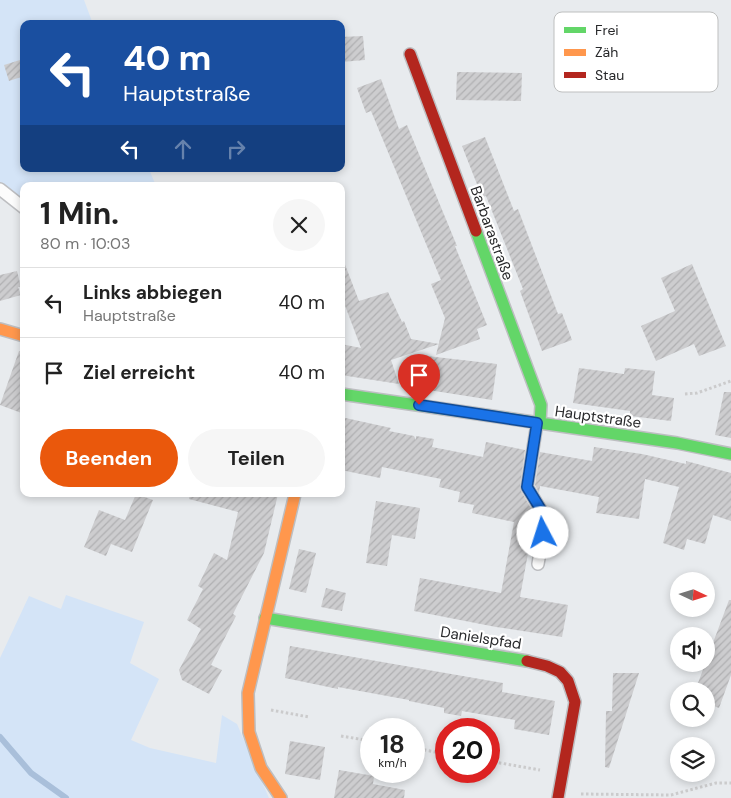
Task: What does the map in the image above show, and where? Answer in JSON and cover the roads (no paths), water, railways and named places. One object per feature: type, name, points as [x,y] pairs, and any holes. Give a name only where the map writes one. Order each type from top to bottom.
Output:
[{"type":"street","name":"Barbarastraße","points":[[410,54],[541,405],[538,423]]},
{"type":"street","points":[[0,329],[20,335]]},
{"type":"street","name":"Hauptstraße","points":[[345,395],[686,444],[731,454]]},
{"type":"street","points":[[281,798],[260,768],[249,732],[248,693],[294,497]]},
{"type":"street","name":"Danielspfad","points":[[265,618],[538,663],[554,668],[564,674],[572,688],[575,702],[559,796]]},
{"type":"lane","points":[[0,189],[20,205]]},
{"type":"lane","points":[[538,423],[527,487],[546,518],[538,564]]},
{"type":"waterway","points":[[0,737],[31,773],[66,798]]}]
